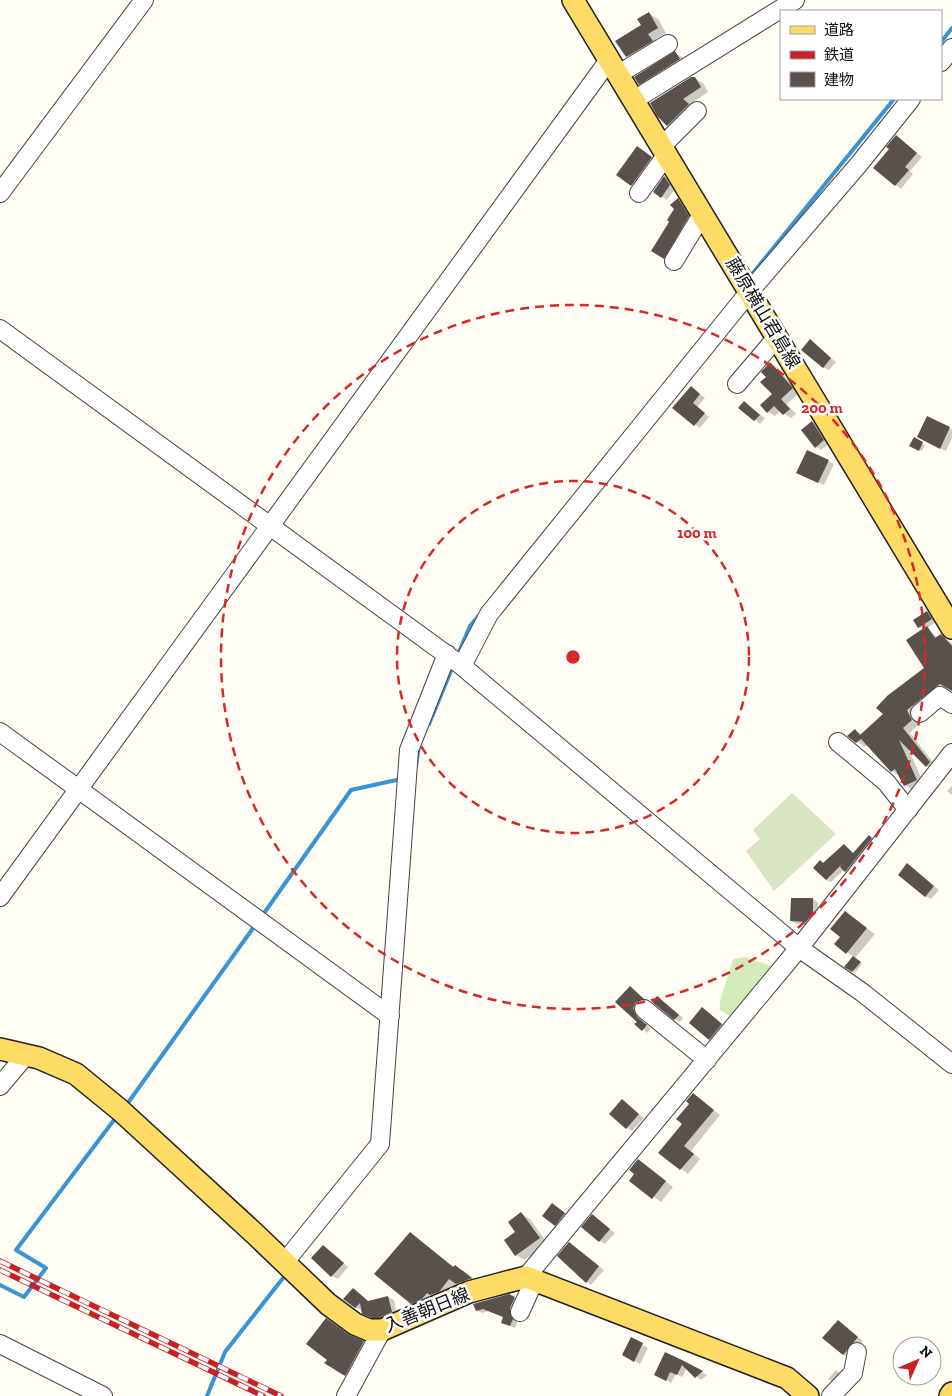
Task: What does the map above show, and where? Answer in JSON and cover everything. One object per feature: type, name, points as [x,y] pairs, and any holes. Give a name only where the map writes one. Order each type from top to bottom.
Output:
[{"type":"main road","name":"藤原横山君島線","points":[[572,0],[703,213],[952,628]]},
{"type":"main road","name":"入善朝日線","points":[[0,1049],[58,1064],[76,1074],[256,1234],[284,1263],[343,1316],[369,1330],[382,1330],[469,1292],[531,1278]]},
{"type":"main road","points":[[531,1278],[787,1378],[808,1396]]},
{"type":"street","points":[[0,193],[144,0]]},
{"type":"street","points":[[634,100],[795,0]]},
{"type":"street","points":[[0,897],[271,525],[613,68],[668,44]]},
{"type":"street","points":[[942,61],[952,48]]},
{"type":"street","points":[[462,666],[489,614],[750,291],[859,164],[910,100]]},
{"type":"street","points":[[639,193],[664,150],[698,111]]},
{"type":"street","points":[[674,262],[703,213]]},
{"type":"street","points":[[0,329],[447,654],[799,948],[863,993],[952,1064]]},
{"type":"street","points":[[737,384],[777,337]]},
{"type":"street","points":[[284,1263],[380,1144],[410,750],[447,654]]},
{"type":"street","points":[[920,713],[940,696],[952,704]]},
{"type":"street","points":[[0,732],[390,1016]]},
{"type":"street","points":[[838,742],[886,782],[908,810]]},
{"type":"street","points":[[520,1312],[531,1278],[799,948],[952,754]]},
{"type":"street","points":[[644,1009],[707,1060]]},
{"type":"street","points":[[0,1086],[26,1055]]},
{"type":"street","points":[[346,1396],[382,1330]]},
{"type":"street","points":[[0,1344],[103,1396]]},
{"type":"street","points":[[831,1396],[852,1373],[857,1352]]},
{"type":"green space","points":[[792,793],[836,834],[774,891],[746,851],[760,839],[753,830]]},
{"type":"green space","points":[[745,957],[777,968],[732,1017],[720,1010],[720,1001],[733,959]]},
{"type":"building","points":[[649,12],[658,28],[648,34],[653,41],[626,57],[615,41],[641,25],[637,19]]},
{"type":"building","points":[[675,51],[680,59],[639,85],[634,77]]},
{"type":"building","points":[[691,77],[695,77],[701,87],[683,99],[689,104],[667,126],[657,116],[650,103]]},
{"type":"building","points":[[896,135],[917,153],[905,167],[909,170],[895,186],[873,168],[889,149],[886,147]]},
{"type":"building","points":[[637,146],[652,157],[631,186],[616,175]]},
{"type":"building","points":[[664,176],[670,185],[661,198],[653,192]]},
{"type":"building","points":[[678,198],[689,216],[664,259],[651,251],[669,222],[667,220],[674,209],[670,205]]},
{"type":"building","points":[[810,339],[831,358],[823,368],[801,350]]},
{"type":"building","points":[[770,362],[793,388],[781,399],[790,409],[783,415],[774,406],[767,413],[760,405],[772,394],[760,382],[766,377],[761,372]]},
{"type":"building","points":[[691,386],[700,394],[693,403],[705,413],[694,426],[672,408]]},
{"type":"building","points":[[744,401],[760,415],[754,421],[738,408]]},
{"type":"building","points":[[927,416],[950,427],[940,449],[917,437]]},
{"type":"building","points":[[812,421],[824,440],[815,448],[801,430]]},
{"type":"building","points":[[914,437],[923,442],[919,451],[909,446]]},
{"type":"building","points":[[807,450],[829,460],[818,483],[796,473]]},
{"type":"building","points":[[927,611],[932,619],[918,628],[913,620]]},
{"type":"building","points":[[927,626],[935,638],[941,634],[952,646],[952,691],[940,684],[907,710],[912,720],[903,728],[930,762],[926,767],[899,740],[917,780],[904,786],[895,769],[891,772],[861,739],[856,743],[847,736],[855,729],[860,735],[883,714],[876,708],[887,696],[924,668],[906,640]]},
{"type":"building","points":[[869,835],[872,838],[845,872],[840,867],[842,864],[826,880],[813,868],[820,860],[823,863],[844,844],[853,853]]},
{"type":"building","points":[[907,863],[934,886],[925,897],[898,875]]},
{"type":"building","points":[[791,898],[813,898],[813,913],[806,922],[790,921]]},
{"type":"building","points":[[845,911],[867,928],[846,954],[834,944],[840,937],[830,929]]},
{"type":"building","points":[[853,956],[861,962],[852,972],[844,967]]},
{"type":"building","points":[[630,986],[644,999],[636,1002],[633,1008],[637,1017],[647,1025],[642,1031],[634,1024],[637,1022],[615,1002]]},
{"type":"building","points":[[657,996],[679,1015],[674,1020],[652,1002]]},
{"type":"building","points":[[702,1007],[722,1024],[709,1040],[689,1023]]},
{"type":"building","points":[[693,1093],[714,1110],[684,1146],[694,1154],[680,1170],[658,1153],[682,1124],[676,1119],[689,1104],[686,1101]]},
{"type":"building","points":[[622,1099],[639,1114],[626,1129],[609,1114]]},
{"type":"building","points":[[638,1159],[666,1181],[652,1199],[629,1181],[634,1174],[629,1170]]},
{"type":"building","points":[[552,1203],[565,1213],[555,1226],[542,1216]]},
{"type":"building","points":[[521,1212],[540,1238],[515,1256],[504,1240],[515,1232],[508,1222]]},
{"type":"building","points":[[592,1214],[610,1229],[599,1242],[581,1227]]},
{"type":"building","points":[[410,1232],[453,1267],[455,1265],[472,1278],[456,1284],[449,1279],[439,1292],[430,1295],[427,1293],[422,1299],[411,1304],[374,1274]]},
{"type":"building","points":[[569,1242],[599,1266],[586,1283],[557,1256]]},
{"type":"building","points":[[323,1245],[344,1263],[331,1277],[311,1258]]},
{"type":"building","points":[[353,1288],[368,1301],[388,1296],[392,1312],[379,1318],[372,1318],[362,1314],[360,1303],[355,1308],[343,1299]]},
{"type":"building","points":[[509,1294],[515,1297],[510,1308],[510,1314],[513,1319],[510,1326],[501,1323],[503,1317],[483,1309],[476,1311],[473,1304]]},
{"type":"building","points":[[326,1318],[348,1334],[364,1341],[345,1376],[324,1363],[327,1360],[306,1344]]},
{"type":"building","points":[[838,1320],[858,1337],[843,1355],[822,1338]]},
{"type":"building","points":[[631,1337],[643,1343],[634,1362],[622,1355]]},
{"type":"building","points":[[665,1352],[703,1371],[695,1378],[682,1365],[677,1375],[670,1372],[666,1381],[654,1375]]},
{"type":"waterway","points":[[942,41],[952,28]]},
{"type":"waterway","points":[[749,278],[893,100]]},
{"type":"waterway","points":[[457,657],[470,626],[481,613]]},
{"type":"waterway","points":[[429,724],[453,666]]},
{"type":"waterway","points":[[416,766],[419,746]]},
{"type":"waterway","points":[[262,916],[351,790],[401,779]]},
{"type":"waterway","points":[[125,1107],[256,924]]},
{"type":"waterway","points":[[0,1285],[24,1297],[46,1268],[16,1250],[117,1116]]},
{"type":"waterway","points":[[207,1396],[225,1352],[287,1273]]},
{"type":"railway","points":[[0,1261],[281,1396]]},
{"type":"railway","points":[[0,1270],[263,1396]]}]
